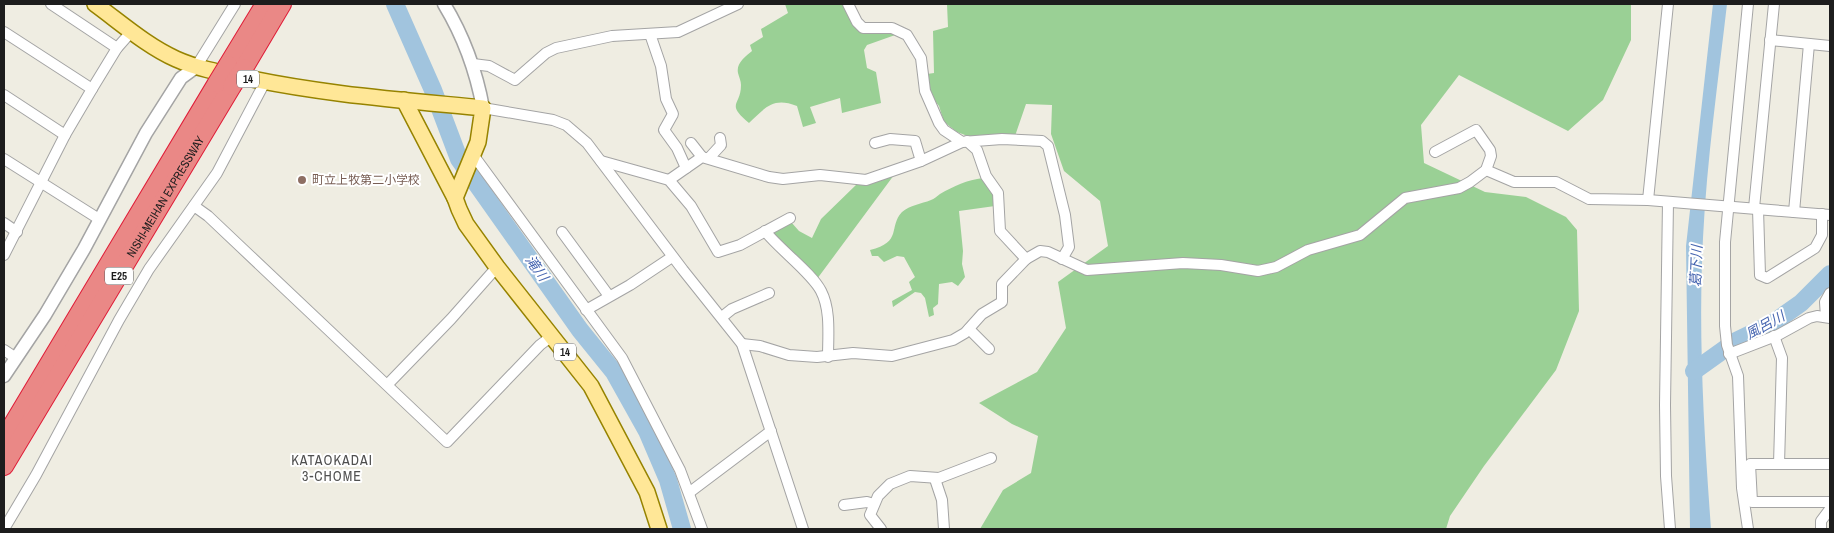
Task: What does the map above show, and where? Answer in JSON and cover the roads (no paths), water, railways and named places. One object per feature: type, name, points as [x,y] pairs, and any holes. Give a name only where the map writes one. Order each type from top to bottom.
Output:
[{"type":"highway","name":"NISHI-MEIHAN EXPRESSWAY","points":[[236,66],[265,4]]},
{"type":"highway","name":"NISHI-MEIHAN EXPRESSWAY","points":[[4,439],[236,66],[282,4]]},
{"type":"highway","name":"NISHI-MEIHAN EXPRESSWAY","points":[[4,466],[225,84]]},
{"type":"main road","name":"14","points":[[95,4],[132,31],[176,59],[196,67],[265,82],[483,108]]},
{"type":"main road","name":"14","points":[[404,100],[457,192],[466,224],[497,267],[591,386],[647,492],[659,529]]},
{"type":"main road","points":[[457,192],[474,156],[481,128],[483,108]]},
{"type":"street","points":[[51,4],[117,48]]},
{"type":"street","points":[[4,376],[80,257],[146,133],[181,78],[196,67],[236,4]]},
{"type":"street","points":[[444,4],[462,36],[473,64],[483,108],[553,120],[566,125],[587,143],[672,257],[742,344],[803,529]]},
{"type":"street","points":[[473,64],[489,66],[515,80],[546,53],[556,48],[612,36],[678,32],[723,7],[738,4]]},
{"type":"street","points":[[848,4],[857,22],[863,28],[892,28],[907,35],[921,58],[925,91],[939,124],[944,130],[977,150],[986,176],[998,193],[1000,231],[1026,259]]},
{"type":"street","points":[[1648,200],[1668,4]]},
{"type":"street","points":[[1748,4],[1724,242],[1725,326],[1730,354],[1738,376],[1742,488],[1748,529]]},
{"type":"street","points":[[1486,170],[1514,182],[1556,182],[1589,199],[1648,200],[1756,208],[1826,215],[1822,234],[1815,248],[1767,278],[1760,275],[1756,208],[1774,4]]},
{"type":"street","points":[[4,255],[65,134],[117,48],[132,31]]},
{"type":"street","points":[[4,32],[92,89]]},
{"type":"street","points":[[650,34],[661,66],[666,99],[673,114],[664,130],[677,148],[686,168]]},
{"type":"street","points":[[1770,40],[1830,46]]},
{"type":"street","points":[[1794,212],[1810,44]]},
{"type":"street","points":[[4,529],[36,475],[119,320],[149,270],[216,173],[265,82]]},
{"type":"street","points":[[4,95],[65,134]]},
{"type":"street","points":[[742,344],[760,346],[783,354],[828,357],[853,354],[892,356],[953,340],[969,329],[982,314],[1002,302],[1002,284],[1026,259],[1040,252],[1062,258],[1087,270],[1183,263],[1221,265],[1258,271],[1267,270],[1308,250],[1360,235],[1405,198],[1459,188],[1486,170],[1491,156],[1490,150],[1476,130],[1435,152]]},
{"type":"street","points":[[669,180],[705,158],[721,145],[720,138]]},
{"type":"street","points":[[875,143],[890,139],[915,140],[921,161]]},
{"type":"street","points":[[691,142],[705,158],[769,178],[784,179],[820,175],[859,180],[876,177],[921,161],[964,142],[1002,139],[1046,143],[1066,215],[1069,247],[1062,258]]},
{"type":"street","points":[[474,156],[622,358],[690,492],[702,529]]},
{"type":"street","points":[[4,159],[99,219]]},
{"type":"street","points":[[601,160],[669,180],[691,206],[718,252],[740,245],[790,218]]},
{"type":"street","points":[[1668,202],[1665,405],[1666,476],[1670,529]]},
{"type":"street","points":[[194,206],[208,216],[388,384],[447,442],[540,345],[552,336]]},
{"type":"street","points":[[4,223],[17,232]]},
{"type":"street","points":[[765,231],[810,277],[821,292],[828,320],[828,357]]},
{"type":"street","points":[[562,232],[609,296]]},
{"type":"street","points":[[586,310],[672,257]]},
{"type":"street","points":[[388,384],[451,319],[497,267]]},
{"type":"street","points":[[722,317],[732,309],[768,293]]},
{"type":"street","points":[[1730,354],[1774,336],[1809,318],[1817,316],[1828,317],[1826,302],[1830,293]]},
{"type":"street","points":[[969,329],[989,349]]},
{"type":"street","points":[[1774,336],[1782,358],[1780,464]]},
{"type":"street","points":[[4,350],[16,358]]},
{"type":"street","points":[[690,492],[771,431]]},
{"type":"street","points":[[881,529],[870,514],[883,488],[904,477],[935,479],[991,458]]},
{"type":"street","points":[[1830,464],[1750,464],[1752,502],[1830,502]]},
{"type":"street","points":[[935,479],[942,500],[944,529]]},
{"type":"street","points":[[844,505],[867,502],[874,504]]},
{"type":"street","points":[[1821,529],[1821,521],[1830,509]]},
{"type":"water","name":"葛下川","points":[[1713,4],[1727,4],[1707,179],[1703,238],[1701,310],[1702,383],[1711,529],[1690,529],[1686,246]]},
{"type":"waterway","name":"滝川","points":[[395,4],[433,90],[459,159],[580,330],[614,372],[647,431],[668,480],[682,529]]},
{"type":"waterway","name":"風呂川","points":[[1694,371],[1736,341],[1773,323],[1801,303],[1830,274]]},
{"type":"place","name":"町立上牧第二小学校","points":[[302,180]]},
{"type":"district","name":"KATAOKADAI 3-CHOME","points":[[332,468]]}]
